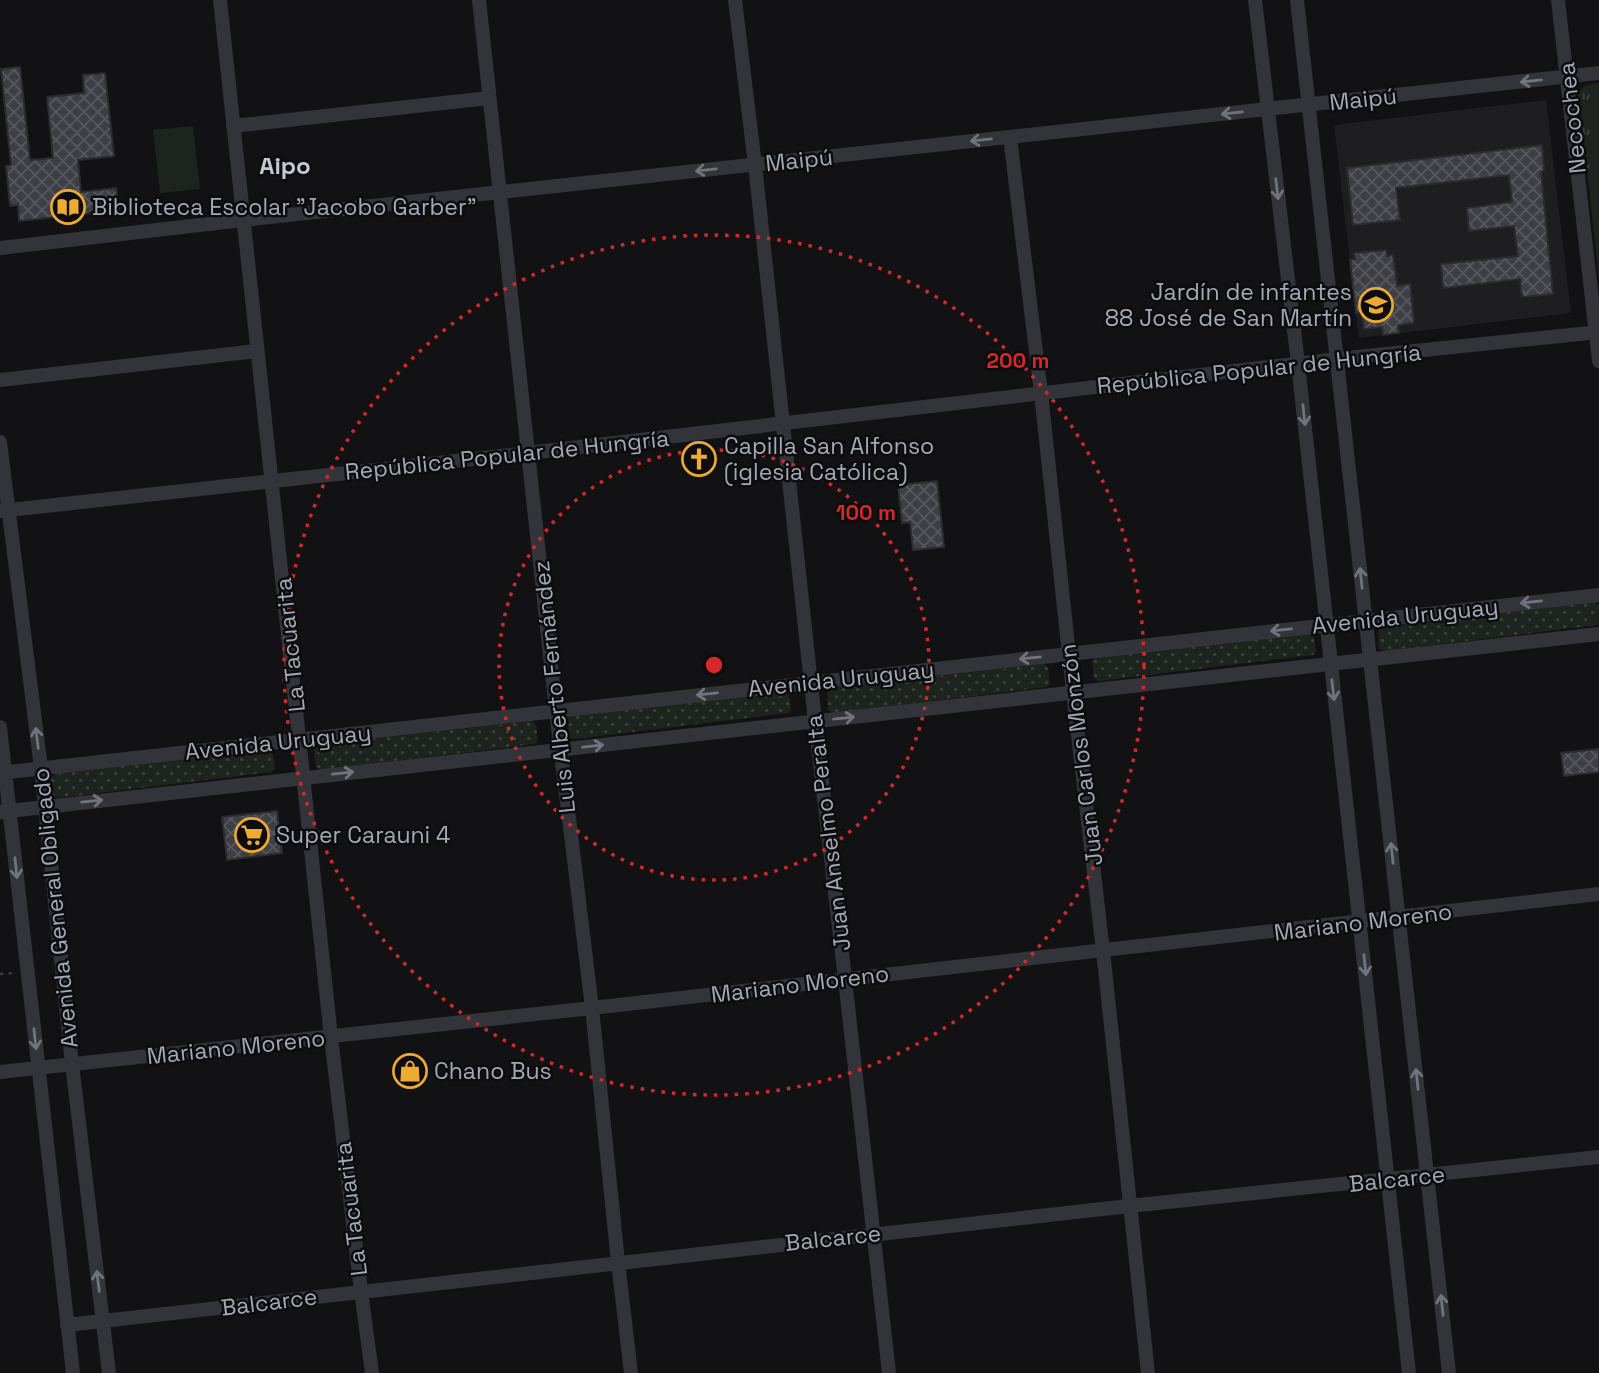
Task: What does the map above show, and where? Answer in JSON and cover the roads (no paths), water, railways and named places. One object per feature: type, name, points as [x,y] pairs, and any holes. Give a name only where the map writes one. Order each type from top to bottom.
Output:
[{"type":"street","name":"La Tacuarita","points":[[220,0],[331,1037],[372,1373]]},
{"type":"street","name":"Luis Alberto Fernández","points":[[479,0],[631,1373]]},
{"type":"street","name":"Juan Anselmo Peralta","points":[[735,0],[889,1373]]},
{"type":"street","points":[[1255,0],[1298,364],[1409,1373]]},
{"type":"street","points":[[1297,0],[1449,1373]]},
{"type":"street","name":"Necochea","points":[[1558,0],[1599,361]]},
{"type":"street","name":"Maipú","points":[[0,248],[1599,73]]},
{"type":"street","points":[[233,126],[489,98]]},
{"type":"street","name":"Juan Carlos Monzón","points":[[1010,137],[1104,951],[1148,1373]]},
{"type":"street","name":"República Popular de Hungría","points":[[4,511],[1337,359],[1597,332]]},
{"type":"street","points":[[0,380],[257,351]]},
{"type":"street","name":"Avenida General Obligado","points":[[0,442],[4,511],[41,768],[72,1064],[109,1373]]},
{"type":"street","name":"Avenida Uruguay","points":[[3,773],[1599,595]]},
{"type":"street","name":"Avenida Uruguay","points":[[5,811],[1599,634]]},
{"type":"street","name":"Avenida General Obligado","points":[[0,727],[5,811],[73,1373]]},
{"type":"street","name":"Mariano Moreno","points":[[0,1072],[1599,894]]},
{"type":"street","name":"Balcarce","points":[[67,1325],[873,1234],[1599,1157]]},
{"type":"place","name":"Biblioteca Escolar \"Jacobo Garber\"","points":[[68,207]]},
{"type":"place","name":"Jardín de infantes 88 José de San Martín","points":[[1376,305]]},
{"type":"place","name":"Capilla San Alfonso (iglesia Católica)","points":[[699,459]]},
{"type":"place","name":"Super Carauni 4","points":[[252,835]]},
{"type":"place","name":"Chano Bus","points":[[410,1071]]},
{"type":"district","name":"Aipo","points":[[285,165]]}]
